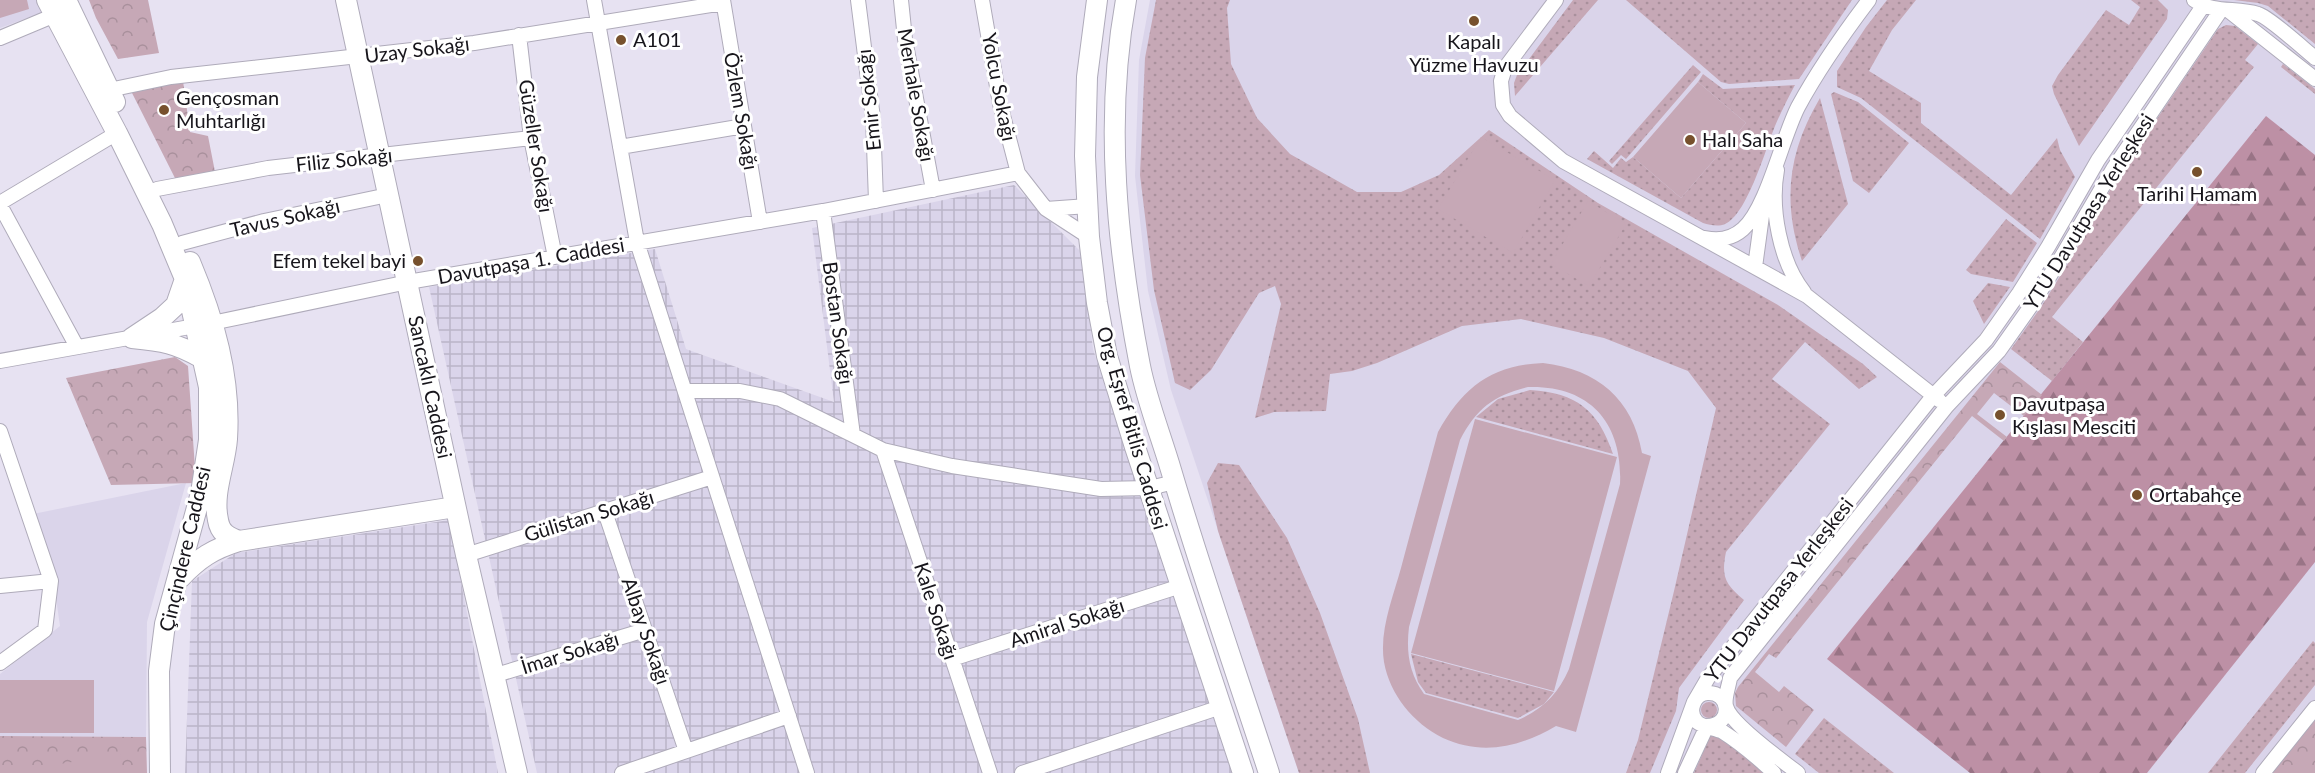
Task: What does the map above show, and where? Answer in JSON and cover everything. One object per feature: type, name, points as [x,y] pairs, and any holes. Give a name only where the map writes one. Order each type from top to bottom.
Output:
[{"type":"main road","name":"Sancaklı Caddesi","points":[[346,0],[455,507],[518,773]]},
{"type":"main road","name":"Org. Eşref Bitlis Caddesi","points":[[1097,0],[1087,77],[1085,156],[1089,237],[1097,303],[1107,356],[1243,773]]},
{"type":"main road","name":"Org. Eşref Bitlis Caddesi","points":[[1126,0],[1115,92],[1116,170],[1123,266],[1141,368],[1175,482],[1269,773]]},
{"type":"main road","name":"Çinçindere Caddesi","points":[[56,5],[109,90],[182,243],[205,298],[202,358],[209,387],[209,440],[201,493],[165,624],[159,671],[160,773]]},
{"type":"main road","name":"Çinçindere Caddesi","points":[[56,5],[162,224],[204,324],[219,343],[227,390],[227,440],[216,509],[218,524],[226,536],[239,541]]},
{"type":"main road","points":[[132,338],[162,318],[176,305],[184,279]]},
{"type":"main road","points":[[132,338],[161,340],[180,346],[202,358]]},
{"type":"main road","points":[[178,580],[194,564],[216,548],[239,541],[455,507]]},
{"type":"street","points":[[594,0],[637,242],[807,773]]},
{"type":"street","name":"Emir Sokağı","points":[[858,0],[873,118],[876,201]]},
{"type":"street","name":"Merhale Sokağı","points":[[901,0],[905,39],[933,190]]},
{"type":"street","name":"Yolcu Sokağı","points":[[982,0],[1000,104],[1017,173]]},
{"type":"street","points":[[1556,0],[1505,68],[1501,81],[1503,105],[1510,116],[1563,161],[1807,296],[1947,406]]},
{"type":"street","points":[[1697,236],[1712,240],[1730,238],[1745,228],[1765,192],[1788,131],[1809,89],[1869,0]]},
{"type":"street","name":"Uzay Sokağı","points":[[109,90],[171,77],[474,43],[519,34],[598,24],[723,1]]},
{"type":"street","name":"Özlem Sokağı","points":[[723,1],[760,222]]},
{"type":"street","name":"YTU Davutpasa Yerleşkesi","points":[[1668,773],[1694,702],[1708,678],[1933,396],[1986,340],[2019,293],[2098,160],[2199,3],[2225,11],[2259,14],[2315,58]]},
{"type":"street","points":[[0,38],[56,5]]},
{"type":"street","name":"YTU Davutpasa Yerleşkesi","points":[[2225,11],[2315,79]]},
{"type":"street","name":"YTU Davutpasa Yerleşkesi","points":[[1798,773],[1753,737],[1730,714],[1725,705],[1718,696],[1707,693],[1694,702],[1692,707],[1694,718],[1702,725],[1718,724],[1722,721],[1725,716],[1725,705],[1730,678],[1947,406],[1999,351],[2033,303],[2112,169],[2225,11]]},
{"type":"street","name":"Güzeller Sokağı","points":[[519,34],[531,138],[555,257]]},
{"type":"street","points":[[620,147],[744,126]]},
{"type":"street","points":[[1788,131],[1776,179],[1776,208],[1786,258],[1795,279],[1807,296]]},
{"type":"street","points":[[77,347],[0,204],[117,133]]},
{"type":"street","name":"Filiz Sokağı","points":[[157,189],[267,168],[531,138]]},
{"type":"street","points":[[1017,173],[1046,209],[1089,237]]},
{"type":"street","name":"Davutpaşa 1. Caddesi","points":[[0,361],[132,338],[408,282],[823,211],[1017,173]]},
{"type":"street","points":[[1755,267],[1765,192]]},
{"type":"street","name":"Tavus Sokağı","points":[[182,243],[264,221],[388,195]]},
{"type":"street","points":[[1046,209],[1088,206]]},
{"type":"street","name":"Bostan Sokağı","points":[[823,211],[854,435]]},
{"type":"street","points":[[685,391],[740,390],[780,399],[883,450],[952,466],[1101,489],[1149,488],[1175,482]]},
{"type":"street","points":[[0,431],[51,581],[45,630],[0,663]]},
{"type":"street","name":"Kale Sokağı","points":[[883,450],[990,773]]},
{"type":"street","name":"Gülistan Sokağı","points":[[466,555],[712,477]]},
{"type":"street","name":"Albay Sokağı","points":[[605,512],[686,751]]},
{"type":"street","points":[[0,586],[51,581]]},
{"type":"street","name":"Amiral Sokağı","points":[[952,659],[1181,586]]},
{"type":"street","name":"İmar Sokağı","points":[[496,675],[645,630]]},
{"type":"street","points":[[1022,773],[1221,707]]},
{"type":"street","points":[[2263,773],[2315,708]]},
{"type":"street","points":[[622,773],[789,717]]},
{"type":"street","points":[[1707,726],[1719,730],[1746,746],[1774,773]]},
{"type":"street","name":"YTU Davutpasa Yerleşkesi","points":[[1685,773],[1707,726]]},
{"type":"shaded area","points":[[0,0],[40,0],[46,11],[0,28]]},
{"type":"shaded area","points":[[1150,0],[2315,0],[2315,773],[1299,773],[1171,390],[1148,291],[1135,176],[1139,60]]},
{"type":"shaded area","points":[[1014,185],[1082,253],[1093,349],[1232,773],[537,773],[429,287],[655,249],[686,349],[834,402],[812,228]]},
{"type":"shaded area","points":[[186,483],[147,622],[146,737],[0,736],[0,674],[60,626],[51,564],[33,514]]},
{"type":"shaded area","points":[[449,520],[498,773],[185,773],[192,581],[236,553]]},
{"type":"green space","points":[[0,0],[27,0],[29,9],[0,18]]},
{"type":"green space","points":[[89,0],[148,0],[159,53],[118,59]]},
{"type":"green space","points":[[1156,0],[1230,0],[1227,8],[1231,64],[1257,118],[1290,154],[1357,192],[1401,192],[1439,175],[1489,130],[1598,203],[1778,305],[1863,364],[1877,377],[1859,389],[1805,342],[1772,379],[1830,424],[1726,552],[1724,574],[1732,589],[1744,600],[1679,688],[1676,711],[1650,773],[1626,773],[1638,740],[1716,408],[1688,371],[1604,338],[1521,319],[1462,326],[1377,363],[1352,371],[1330,374],[1326,411],[1274,412],[1255,418],[1281,304],[1275,286],[1259,293],[1211,370],[1190,390],[1175,383],[1154,290],[1140,175],[1145,58]]},
{"type":"green space","points":[[1573,0],[1598,0],[1515,96],[1514,83],[1517,75]]},
{"type":"green space","points":[[1626,0],[1852,0],[1799,79],[1729,84],[1721,82]]},
{"type":"green space","points":[[1887,0],[1916,0],[1892,30],[1869,71],[1921,103],[1921,123],[2011,195],[2057,138],[2060,150],[2075,177],[2040,239],[1861,98],[1837,87],[1837,71]]},
{"type":"green space","points":[[2131,0],[2158,0],[2168,10],[2167,19],[2079,146],[2052,86],[2106,10],[2129,25],[2140,7]]},
{"type":"green space","points":[[2234,0],[2315,0],[2315,44],[2268,6]]},
{"type":"green space","points":[[2226,25],[2235,26],[2258,44],[2245,60],[2254,67],[2052,317],[2083,342],[2052,381],[2011,349],[2041,307],[2120,173],[2218,29]]},
{"type":"green space","points":[[2283,64],[2315,89],[2315,94],[2281,67]]},
{"type":"green space","points":[[1693,65],[1701,72],[1626,159],[1621,155],[1612,164],[1609,161]]},
{"type":"green space","points":[[1703,74],[1723,89],[1795,85],[1775,126],[1748,195],[1733,218],[1720,225],[1703,223],[1587,159],[1594,151],[1613,168],[1621,158],[1626,162],[1633,157],[1681,198],[1746,123],[1698,82]]},
{"type":"green space","points":[[183,81],[190,132],[208,136],[216,177],[178,184],[130,89]]},
{"type":"green space","name":"Halı Saha","points":[[1698,82],[1746,123],[1681,198],[1633,157]]},
{"type":"green space","points":[[1834,92],[1858,102],[1909,143],[1869,193],[1853,181],[1831,94]]},
{"type":"green space","points":[[1820,98],[1848,204],[1802,261],[1792,218],[1790,197],[1792,177],[1801,138]]},
{"type":"green space","name":"Ortabahçe","points":[[2266,116],[2315,155],[2315,562],[2147,773],[1970,773],[1827,659]]},
{"type":"green space","points":[[1481,137],[1555,180],[1513,253],[1438,209]]},
{"type":"green space","points":[[1588,201],[1626,224],[1589,286],[1551,264]]},
{"type":"green space","points":[[2006,219],[2037,243],[2013,282],[1971,274],[1966,270]]},
{"type":"green space","points":[[1988,283],[2010,287],[1984,324],[1973,301]]},
{"type":"green space","points":[[175,357],[188,366],[196,483],[111,485],[66,378]]},
{"type":"green space","points":[[2000,362],[2042,395],[2024,416],[1994,393],[1977,414],[2007,437],[2004,441],[1972,416],[1776,658],[1769,654],[1755,672],[1779,692],[1784,686],[1814,710],[1786,747],[1736,706],[1735,693],[1738,687]]},
{"type":"green space","points":[[1543,363],[1562,366],[1596,380],[1621,402],[1637,434],[1642,453],[1651,456],[1576,732],[1556,726],[1515,744],[1501,747],[1472,747],[1458,744],[1432,732],[1404,707],[1387,674],[1383,638],[1438,432],[1458,403],[1481,381],[1509,368]],"holes":[[[1528,387],[1550,388],[1569,393],[1585,401],[1609,426],[1616,443],[1620,484],[1569,669],[1549,700],[1518,720],[1424,694],[1415,678],[1410,662],[1409,627],[1460,440],[1466,429],[1473,419],[1496,399]]]},
{"type":"green space","points":[[1530,390],[1561,395],[1584,407],[1600,426],[1613,454],[1476,417],[1498,399]]},
{"type":"green space","points":[[1475,419],[1617,457],[1554,691],[1411,653]]},
{"type":"green space","points":[[1218,463],[1239,465],[1287,538],[1320,613],[1358,719],[1370,773],[1299,773],[1218,531],[1207,483]]},
{"type":"green space","points":[[2313,641],[2315,643],[2315,685],[2245,773],[2208,773]]},
{"type":"green space","points":[[1411,654],[1554,692],[1544,704],[1518,718],[1426,693],[1418,682]]},
{"type":"green space","points":[[0,680],[94,680],[94,733],[0,733]]},
{"type":"green space","points":[[1709,702],[1715,704],[1717,710],[1715,716],[1709,718],[1703,716],[1701,710],[1703,704]]},
{"type":"green space","points":[[2315,716],[2315,773],[2267,773]]},
{"type":"green space","points":[[1824,718],[1894,773],[1819,773],[1795,754]]},
{"type":"green space","points":[[1715,732],[1768,773],[1694,773],[1711,734]]},
{"type":"green space","points":[[0,736],[146,737],[147,773],[0,773]]},
{"type":"green space","points":[[120,754],[124,773],[56,773],[54,765]]},
{"type":"place","name":"Kapalı Yüzme Havuzu","points":[[1474,21]]},
{"type":"place","name":"A101","points":[[621,40]]},
{"type":"place","name":"Gençosman Muhtarlığı","points":[[164,110]]},
{"type":"place","name":"Halı Saha","points":[[1690,140]]},
{"type":"place","name":"Tarihi Hamam","points":[[2197,172]]},
{"type":"place","name":"Efem tekel bayi","points":[[418,261]]},
{"type":"place","name":"Davutpaşa Kışlası Mesciti","points":[[2000,415]]},
{"type":"place","name":"Ortabahçe","points":[[2137,495]]}]
